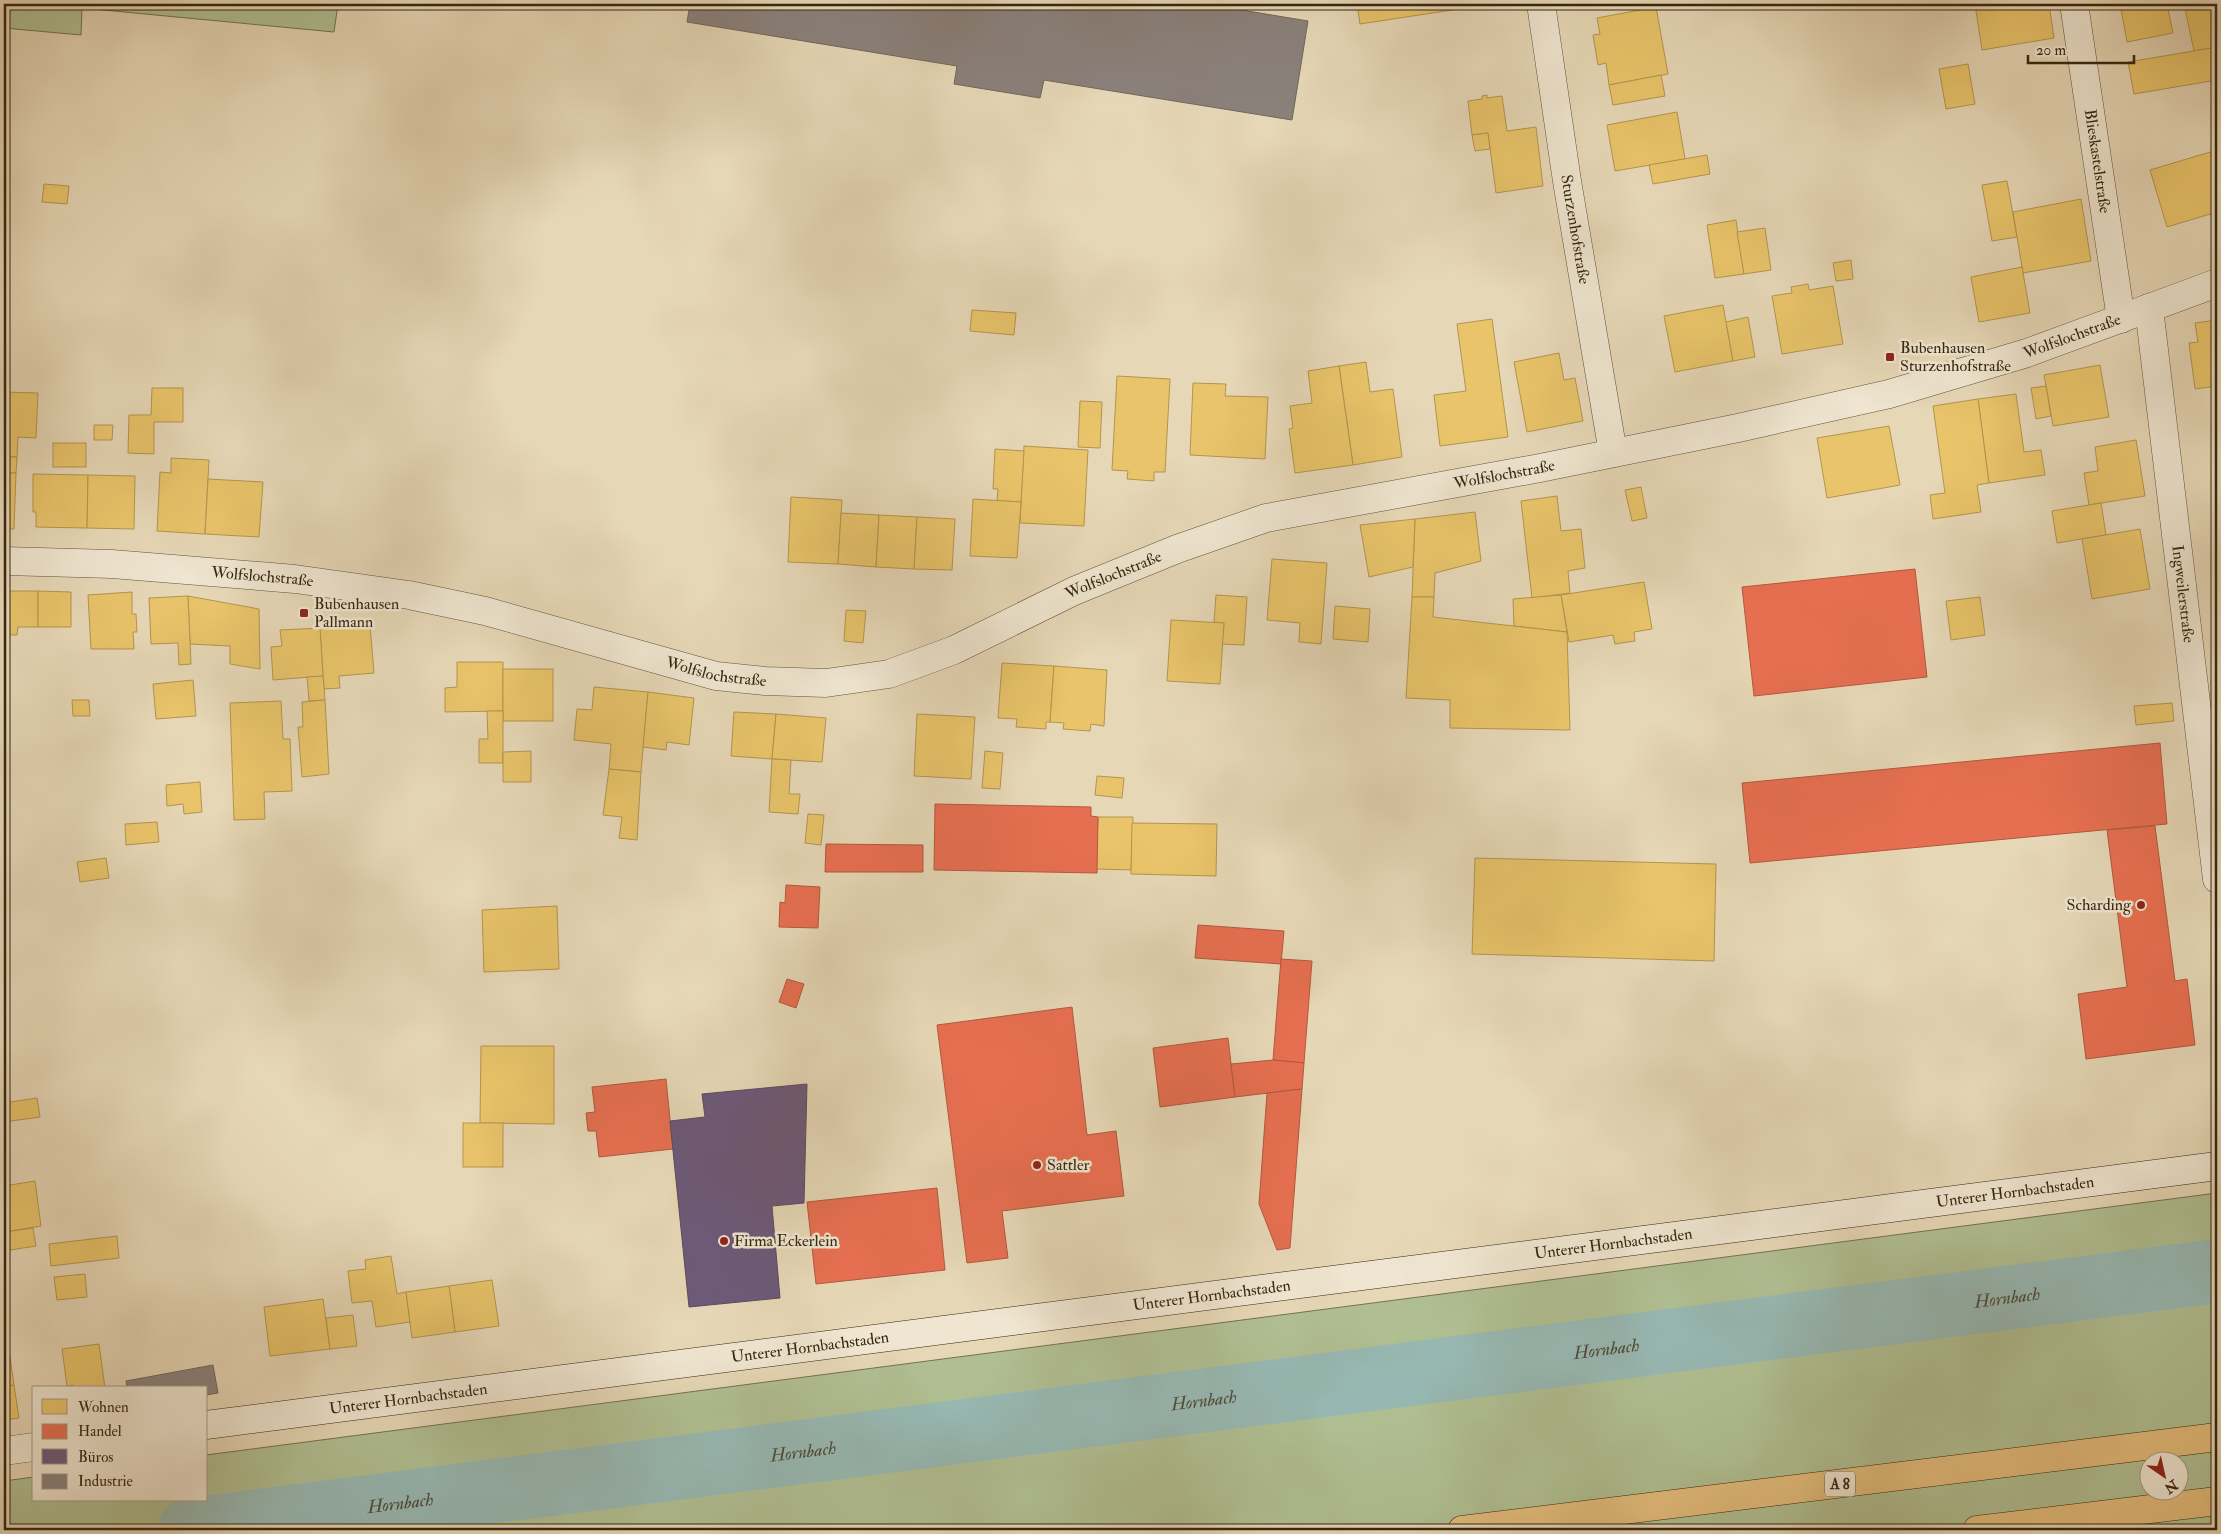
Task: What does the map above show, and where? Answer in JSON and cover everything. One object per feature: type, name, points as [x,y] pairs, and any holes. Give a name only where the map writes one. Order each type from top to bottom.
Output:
[{"type":"highway","name":"A 8","points":[[1462,1530],[2217,1437]]},
{"type":"highway","points":[[1978,1530],[2217,1501]]},
{"type":"street","name":"Sturzenhofstraße","points":[[1541,4],[1567,181],[1613,453]]},
{"type":"street","name":"Blieskastelstraße","points":[[2074,4],[2121,319]]},
{"type":"street","name":"Wolfslochstraße","points":[[4,561],[112,564],[276,578],[409,595],[485,611],[716,676],[826,684],[889,674],[954,650],[1074,592],[1177,549],[1266,518],[1613,453],[1738,428],[1889,394],[2028,353],[2217,284]]},
{"type":"street","name":"Ingweilerstraße","points":[[2149,308],[2217,879]]},
{"type":"street","name":"Unterer Hornbachstaden","points":[[208,1425],[2217,1166]]},
{"type":"street","points":[[4,1451],[32,1447]]},
{"type":"green space","points":[[4,4],[338,4],[334,32],[82,8],[81,35],[4,28]]},
{"type":"green space","points":[[2217,1193],[2217,1530],[4,1530],[4,1481],[32,1477],[32,1502],[208,1502],[208,1455]]},
{"type":"building: Wohnen","points":[[1357,4],[1492,4],[1360,24]]},
{"type":"building: Wohnen","points":[[1975,4],[2049,4],[2054,38],[1982,50]]},
{"type":"building: Wohnen","points":[[2120,4],[2167,4],[2173,33],[2127,42]]},
{"type":"building: Wohnen","points":[[2184,4],[2217,4],[2217,47],[2194,51]]},
{"type":"building: Wohnen","points":[[1656,7],[1668,74],[1609,85],[1606,63],[1598,65],[1593,35],[1600,34],[1597,18]]},
{"type":"building: Wohnen","points":[[2217,47],[2217,80],[2134,94],[2128,62]]},
{"type":"building: Wohnen","points":[[1968,64],[1975,104],[1946,109],[1939,69]]},
{"type":"building: Wohnen","points":[[1661,75],[1665,96],[1613,105],[1609,85]]},
{"type":"building: Wohnen","points":[[1487,95],[1487,98],[1502,96],[1507,131],[1536,127],[1543,186],[1496,193],[1488,133],[1472,135],[1468,101],[1482,99],[1482,96]]},
{"type":"building: Wohnen","points":[[1677,112],[1685,159],[1615,171],[1607,125]]},
{"type":"building: Wohnen","points":[[1488,133],[1490,149],[1475,151],[1472,135]]},
{"type":"building: Wohnen","points":[[2217,150],[2217,212],[2167,227],[2150,170]]},
{"type":"building: Wohnen","points":[[1707,155],[1710,174],[1653,184],[1649,165]]},
{"type":"building: Wohnen","points":[[2007,181],[2017,237],[1992,241],[1982,185]]},
{"type":"building: Wohnen","points":[[44,184],[69,186],[67,204],[42,202]]},
{"type":"building: Wohnen","points":[[2081,199],[2091,261],[2023,273],[2013,212]]},
{"type":"building: Wohnen","points":[[1736,220],[1744,274],[1715,278],[1707,225]]},
{"type":"building: Wohnen","points":[[1765,228],[1771,270],[1744,274],[1737,232]]},
{"type":"building: Wohnen","points":[[1851,260],[1853,279],[1836,281],[1833,263]]},
{"type":"building: Wohnen","points":[[2022,267],[2030,313],[1979,322],[1971,277]]},
{"type":"building: Wohnen","points":[[1808,284],[1809,290],[1833,286],[1843,344],[1782,354],[1772,296],[1792,293],[1791,287]]},
{"type":"building: Wohnen","points":[[1723,305],[1733,361],[1675,372],[1664,316]]},
{"type":"building: Wohnen","points":[[972,310],[1016,313],[1014,335],[970,331]]},
{"type":"building: Wohnen","points":[[1748,317],[1755,357],[1733,361],[1726,322]]},
{"type":"building: Wohnen","points":[[1492,319],[1508,437],[1440,446],[1434,395],[1466,391],[1457,324]]},
{"type":"building: Wohnen","points":[[2217,320],[2217,386],[2195,389],[2189,343],[2198,342],[2195,323]]},
{"type":"building: Wohnen","points":[[1559,353],[1564,380],[1575,378],[1583,421],[1527,432],[1514,362]]},
{"type":"building: Wohnen","points":[[1366,362],[1370,392],[1393,389],[1402,457],[1353,465],[1339,366]]},
{"type":"building: Wohnen","points":[[2100,365],[2109,417],[2053,426],[2044,375]]},
{"type":"building: Wohnen","points":[[1339,366],[1353,465],[1295,473],[1289,429],[1293,428],[1290,406],[1312,403],[1308,371]]},
{"type":"building: Wohnen","points":[[1117,376],[1170,379],[1165,472],[1154,472],[1154,481],[1127,479],[1128,471],[1112,470]]},
{"type":"building: Wohnen","points":[[1193,383],[1226,384],[1225,396],[1268,397],[1265,459],[1190,455]]},
{"type":"building: Wohnen","points":[[2046,386],[2051,416],[2036,419],[2031,388]]},
{"type":"building: Wohnen","points":[[152,388],[183,388],[183,422],[154,422],[154,454],[128,453],[129,415],[151,415]]},
{"type":"building: Wohnen","points":[[4,392],[38,393],[36,438],[18,437],[17,457],[4,457]]},
{"type":"building: Wohnen","points":[[2016,394],[2024,452],[2041,450],[2045,475],[1989,483],[1978,399]]},
{"type":"building: Wohnen","points":[[1978,399],[1989,483],[1977,485],[1981,512],[1933,519],[1930,495],[1945,493],[1933,406]]},
{"type":"building: Wohnen","points":[[1080,401],[1102,402],[1100,448],[1078,447]]},
{"type":"building: Wohnen","points":[[94,425],[113,425],[112,440],[94,440]]},
{"type":"building: Wohnen","points":[[1889,426],[1900,485],[1827,498],[1817,438]]},
{"type":"building: Wohnen","points":[[2136,440],[2145,496],[2089,505],[2084,473],[2098,471],[2095,447]]},
{"type":"building: Wohnen","points":[[53,443],[86,443],[86,467],[53,467]]},
{"type":"building: Wohnen","points":[[1024,446],[1088,450],[1084,526],[1020,523]]},
{"type":"building: Wohnen","points":[[995,449],[1024,451],[1021,502],[997,501],[998,489],[993,489]]},
{"type":"building: Wohnen","points":[[4,457],[17,457],[16,473],[4,473]]},
{"type":"building: Wohnen","points":[[171,458],[209,460],[205,534],[157,531],[160,472],[171,473]]},
{"type":"building: Wohnen","points":[[4,473],[16,473],[14,529],[4,529]]},
{"type":"building: Wohnen","points":[[33,474],[88,475],[87,528],[36,527],[36,512],[33,512]]},
{"type":"building: Wohnen","points":[[88,475],[135,476],[134,529],[87,528]]},
{"type":"building: Wohnen","points":[[208,479],[263,482],[259,537],[205,534]]},
{"type":"building: Wohnen","points":[[1641,487],[1647,518],[1632,521],[1625,490]]},
{"type":"building: Wohnen","points":[[1557,496],[1561,531],[1581,529],[1585,568],[1568,571],[1570,593],[1532,598],[1521,501]]},
{"type":"building: Wohnen","points":[[791,497],[842,500],[838,564],[788,562]]},
{"type":"building: Wohnen","points":[[973,499],[1021,502],[1017,558],[970,556]]},
{"type":"building: Wohnen","points":[[2101,503],[2106,535],[2057,543],[2052,511]]},
{"type":"building: Wohnen","points":[[1475,512],[1481,561],[1435,573],[1434,597],[1412,597],[1415,519]]},
{"type":"building: Wohnen","points":[[841,513],[879,515],[876,567],[838,564]]},
{"type":"building: Wohnen","points":[[879,515],[917,517],[914,569],[876,567]]},
{"type":"building: Wohnen","points":[[917,517],[955,519],[952,570],[914,569]]},
{"type":"building: Wohnen","points":[[1415,519],[1413,567],[1369,577],[1360,525]]},
{"type":"building: Wohnen","points":[[2140,529],[2150,589],[2092,599],[2082,539]]},
{"type":"building: Wohnen","points":[[1272,559],[1327,563],[1321,644],[1299,642],[1300,623],[1267,620]]},
{"type":"building: Wohnen","points":[[1644,582],[1652,629],[1634,632],[1635,641],[1615,644],[1613,635],[1569,642],[1561,595]]},
{"type":"building: Wohnen","points":[[4,591],[38,591],[38,627],[18,627],[17,635],[4,635]]},
{"type":"building: Wohnen","points":[[38,591],[71,592],[71,627],[38,627]]},
{"type":"building: Wohnen","points":[[132,592],[132,614],[136,614],[137,632],[133,632],[134,649],[91,649],[88,595]]},
{"type":"building: Wohnen","points":[[1216,595],[1247,597],[1244,645],[1222,644],[1224,623],[1214,622]]},
{"type":"building: Wohnen","points":[[1561,595],[1567,632],[1514,626],[1513,599]]},
{"type":"building: Wohnen","points":[[188,596],[259,609],[260,669],[230,664],[230,646],[190,644]]},
{"type":"building: Wohnen","points":[[188,596],[191,664],[179,665],[178,643],[151,644],[149,598]]},
{"type":"building: Wohnen","points":[[1412,597],[1434,597],[1433,617],[1567,632],[1570,730],[1450,728],[1450,700],[1406,698]]},
{"type":"building: Wohnen","points":[[1980,597],[1985,635],[1951,640],[1946,601]]},
{"type":"building: Wohnen","points":[[1335,606],[1370,609],[1368,642],[1333,639]]},
{"type":"building: Wohnen","points":[[846,610],[866,611],[863,643],[844,641]]},
{"type":"building: Wohnen","points":[[1171,620],[1224,623],[1220,684],[1167,681]]},
{"type":"building: Wohnen","points":[[370,625],[374,673],[339,676],[340,688],[324,689],[320,628]]},
{"type":"building: Wohnen","points":[[320,628],[323,676],[273,680],[271,647],[282,646],[280,630]]},
{"type":"building: Wohnen","points":[[457,662],[503,662],[503,711],[445,712],[445,688],[457,687]]},
{"type":"building: Wohnen","points":[[1002,663],[1054,666],[1050,722],[1046,722],[1046,729],[1016,727],[1017,719],[998,718]]},
{"type":"building: Wohnen","points":[[1054,666],[1107,670],[1104,726],[1091,724],[1090,731],[1063,729],[1064,723],[1050,722]]},
{"type":"building: Wohnen","points":[[503,669],[553,669],[553,721],[503,721]]},
{"type":"building: Wohnen","points":[[323,676],[325,700],[309,701],[307,677]]},
{"type":"building: Wohnen","points":[[193,680],[196,716],[156,719],[153,684]]},
{"type":"building: Wohnen","points":[[594,687],[648,692],[641,772],[609,769],[611,744],[574,740],[577,709],[592,710]]},
{"type":"building: Wohnen","points":[[648,692],[694,698],[689,745],[667,742],[666,750],[643,747]]},
{"type":"building: Wohnen","points":[[72,700],[89,700],[90,716],[73,716]]},
{"type":"building: Wohnen","points":[[325,700],[329,774],[302,777],[298,727],[303,727],[302,702]]},
{"type":"building: Wohnen","points":[[281,701],[283,739],[290,739],[292,791],[264,792],[265,819],[234,820],[230,703]]},
{"type":"building: Wohnen","points":[[2172,703],[2174,721],[2136,725],[2134,706]]},
{"type":"building: Wohnen","points":[[487,711],[503,711],[503,763],[479,763],[479,739],[488,739]]},
{"type":"building: Wohnen","points":[[734,712],[776,714],[772,759],[731,756]]},
{"type":"building: Wohnen","points":[[776,714],[826,718],[822,762],[772,759]]},
{"type":"building: Wohnen","points":[[917,714],[975,717],[971,779],[914,776]]},
{"type":"building: Wohnen","points":[[531,751],[531,782],[503,782],[503,752]]},
{"type":"building: Wohnen","points":[[985,751],[1003,753],[1000,789],[982,788]]},
{"type":"building: Wohnen","points":[[772,759],[791,760],[789,794],[800,794],[798,814],[769,812]]},
{"type":"building: Wohnen","points":[[609,769],[641,772],[637,840],[619,838],[622,817],[603,815]]},
{"type":"building: Wohnen","points":[[1097,776],[1124,778],[1122,798],[1095,795]]},
{"type":"building: Wohnen","points":[[200,782],[202,812],[184,814],[183,804],[167,806],[166,785]]},
{"type":"building: Wohnen","points":[[808,814],[824,815],[821,845],[805,843]]},
{"type":"building: Wohnen","points":[[1098,817],[1133,817],[1131,870],[1096,869]]},
{"type":"building: Wohnen","points":[[157,822],[159,842],[126,845],[125,824]]},
{"type":"building: Wohnen","points":[[1132,823],[1217,824],[1216,876],[1131,874]]},
{"type":"building: Wohnen","points":[[106,858],[109,878],[80,882],[77,862]]},
{"type":"building: Wohnen","points":[[1475,858],[1716,864],[1714,961],[1472,954]]},
{"type":"building: Wohnen","points":[[557,906],[559,969],[484,972],[482,910]]},
{"type":"building: Wohnen","points":[[481,1046],[554,1046],[554,1124],[480,1123]]},
{"type":"building: Wohnen","points":[[37,1098],[40,1117],[4,1122],[4,1103]]},
{"type":"building: Wohnen","points":[[463,1123],[503,1123],[503,1167],[463,1167]]},
{"type":"building: Wohnen","points":[[35,1181],[41,1226],[4,1232],[4,1186]]},
{"type":"building: Wohnen","points":[[33,1228],[36,1246],[4,1251],[4,1232]]},
{"type":"building: Wohnen","points":[[117,1236],[119,1258],[51,1266],[49,1244]]},
{"type":"building: Wohnen","points":[[391,1256],[397,1294],[406,1292],[410,1322],[376,1327],[372,1301],[352,1303],[348,1271],[366,1269],[365,1260]]},
{"type":"building: Wohnen","points":[[85,1274],[87,1297],[57,1300],[54,1277]]},
{"type":"building: Wohnen","points":[[492,1280],[499,1326],[455,1332],[449,1286]]},
{"type":"building: Wohnen","points":[[449,1286],[455,1332],[412,1338],[406,1292]]},
{"type":"building: Wohnen","points":[[323,1299],[330,1349],[270,1356],[264,1307]]},
{"type":"building: Wohnen","points":[[353,1315],[357,1346],[330,1349],[326,1318]]},
{"type":"building: Wohnen","points":[[4,1324],[14,1385],[4,1387]]},
{"type":"building: Wohnen","points":[[99,1344],[105,1386],[67,1386],[62,1349]]},
{"type":"building: Wohnen","points":[[14,1385],[19,1418],[4,1420],[4,1387]]},
{"type":"building: Handel","points":[[1915,569],[1927,677],[1754,696],[1742,587]]},
{"type":"building: Handel","points":[[2160,743],[2167,824],[1750,863],[1742,783]]},
{"type":"building: Handel","points":[[935,804],[1091,807],[1091,816],[1098,817],[1097,873],[934,870]]},
{"type":"building: Handel","name":"Scharding","points":[[2155,826],[2175,981],[2187,979],[2195,1045],[2086,1059],[2078,994],[2127,987],[2107,830]]},
{"type":"building: Handel","points":[[826,844],[923,845],[923,872],[825,872]]},
{"type":"building: Handel","points":[[786,885],[820,887],[818,928],[779,927],[780,902],[785,903]]},
{"type":"building: Handel","points":[[1198,925],[1284,931],[1281,964],[1195,958]]},
{"type":"building: Handel","points":[[1281,959],[1312,961],[1304,1063],[1273,1060]]},
{"type":"building: Handel","points":[[787,979],[804,984],[796,1008],[779,1002]]},
{"type":"building: Handel","name":"Sattler","points":[[1072,1007],[1087,1135],[1116,1131],[1124,1196],[1002,1211],[1008,1258],[967,1263],[937,1025]]},
{"type":"building: Handel","points":[[1228,1038],[1235,1097],[1160,1107],[1153,1048]]},
{"type":"building: Handel","points":[[1273,1060],[1304,1063],[1302,1089],[1235,1097],[1231,1064]]},
{"type":"building: Handel","points":[[666,1079],[673,1149],[599,1157],[596,1131],[588,1131],[586,1113],[595,1112],[592,1087]]},
{"type":"building: Handel","points":[[1302,1089],[1290,1248],[1277,1250],[1259,1204],[1267,1093]]},
{"type":"building: Handel","points":[[937,1188],[945,1270],[816,1284],[807,1202]]},
{"type":"building: Büros","points":[[807,1084],[804,1203],[772,1206],[780,1298],[689,1307],[670,1121],[705,1117],[702,1094]]},
{"type":"building: Industrie","points":[[690,4],[1205,4],[1308,21],[1292,120],[1044,80],[1040,98],[954,84],[957,66],[687,22]]},
{"type":"building: Industrie","points":[[213,1365],[218,1393],[208,1395],[208,1386],[127,1386],[126,1381]]},
{"type":"waterway","name":"Hornbach","points":[[190,1530],[2217,1271]]},
{"type":"place","name":"Bubenhausen Sturzenhofstraße","points":[[1890,357]]},
{"type":"place","name":"Bubenhausen Pallmann","points":[[304,613]]},
{"type":"place","name":"Scharding","points":[[2141,905]]},
{"type":"place","name":"Sattler","points":[[1037,1165]]},
{"type":"place","name":"Firma Eckerlein","points":[[724,1241]]}]
